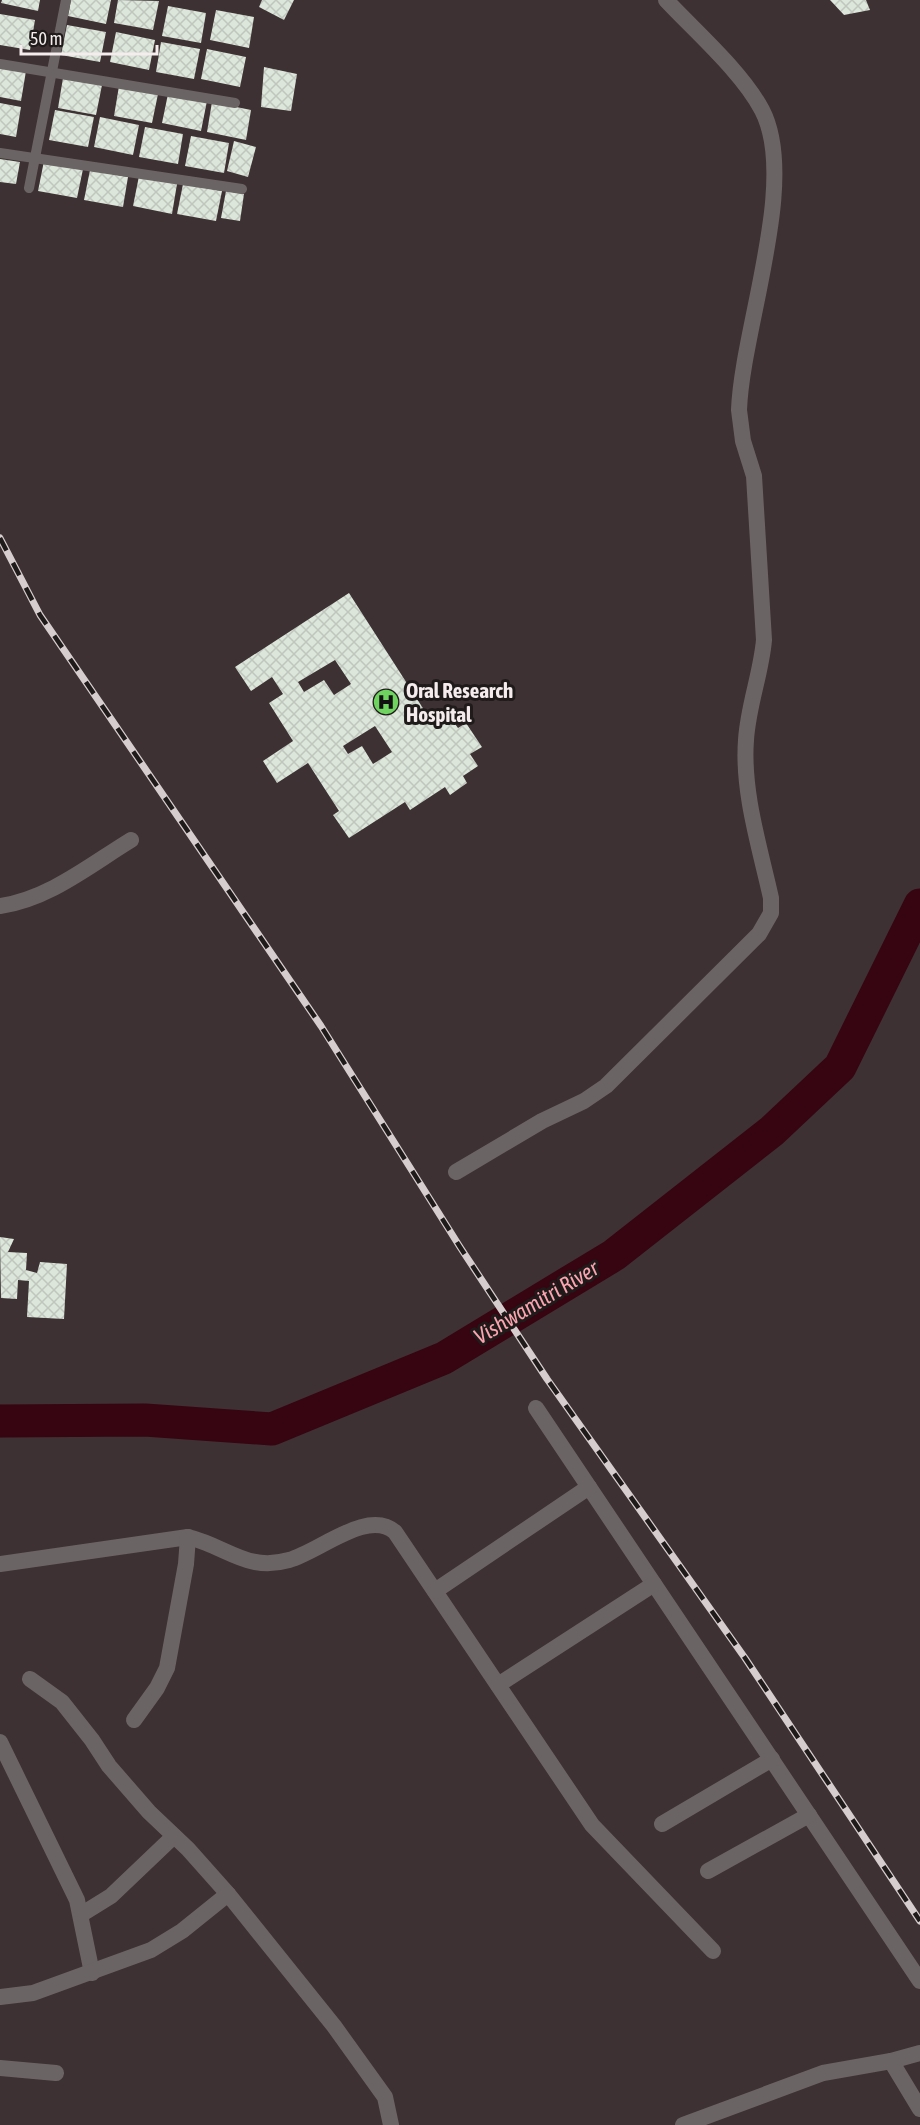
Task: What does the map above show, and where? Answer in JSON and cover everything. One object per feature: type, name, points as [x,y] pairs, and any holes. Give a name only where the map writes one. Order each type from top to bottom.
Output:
[{"type":"street","points":[[456,1172],[542,1121],[585,1101],[606,1086],[759,934],[771,913],[771,898],[746,765],[746,736],[764,640],[754,476],[743,441],[739,410],[775,194],[773,145],[762,110],[748,88],[666,0]]},
{"type":"street","points":[[0,906],[18,904],[45,893],[131,840]]},
{"type":"street","points":[[536,1408],[920,1981]]},
{"type":"street","points":[[435,1591],[589,1487]]},
{"type":"street","points":[[0,1564],[188,1537],[211,1543],[254,1564],[272,1564],[304,1555],[357,1528],[374,1524],[387,1525],[395,1532],[592,1825],[713,1952]]},
{"type":"street","points":[[134,1720],[158,1688],[167,1668],[186,1563],[188,1537]]},
{"type":"street","points":[[498,1685],[654,1584]]},
{"type":"street","points":[[30,1679],[62,1702],[109,1766],[149,1812],[228,1894],[334,2026],[385,2097],[391,2125]]},
{"type":"street","points":[[0,1742],[82,1914],[92,1974]]},
{"type":"street","points":[[662,1824],[772,1759]]},
{"type":"street","points":[[708,1871],[809,1815]]},
{"type":"street","points":[[82,1914],[111,1896],[174,1836]]},
{"type":"street","points":[[0,1998],[21,1996],[92,1974],[166,1942],[228,1894]]},
{"type":"street","points":[[683,2125],[823,2073],[891,2061],[920,2053]]},
{"type":"street","points":[[891,2061],[920,2109]]},
{"type":"street","points":[[0,2068],[56,2073]]},
{"type":"lane","points":[[29,188],[66,0]]},
{"type":"lane","points":[[0,64],[235,104]]},
{"type":"lane","points":[[0,153],[242,189]]},
{"type":"building","points":[[2,0],[40,0],[38,11],[1,3]]},
{"type":"building","points":[[71,0],[111,0],[106,24],[68,16]]},
{"type":"building","points":[[118,0],[159,1],[153,30],[114,23]]},
{"type":"building","points":[[262,0],[294,0],[284,20],[259,7]]},
{"type":"building","points":[[830,0],[866,0],[870,10],[844,15]]},
{"type":"building","points":[[168,6],[206,13],[201,43],[162,36]]},
{"type":"building","points":[[216,10],[254,17],[249,48],[210,40]]},
{"type":"building","points":[[0,14],[35,20],[30,50],[0,45]]},
{"type":"building","points":[[67,25],[106,32],[100,62],[61,55]]},
{"type":"building","points":[[116,32],[155,40],[149,70],[110,62]]},
{"type":"building","points":[[161,42],[200,49],[194,79],[156,72]]},
{"type":"building","points":[[207,49],[246,57],[240,87],[201,79]]},
{"type":"building","points":[[0,66],[26,71],[21,101],[0,97]]},
{"type":"building","points":[[264,67],[297,74],[291,111],[261,107]]},
{"type":"building","points":[[63,78],[102,85],[96,115],[58,108]]},
{"type":"building","points":[[119,86],[158,94],[152,123],[114,116]]},
{"type":"building","points":[[168,94],[207,101],[201,131],[162,123]]},
{"type":"building","points":[[212,102],[251,110],[246,140],[207,132]]},
{"type":"building","points":[[0,103],[21,107],[16,137],[0,134]]},
{"type":"building","points":[[55,110],[94,117],[88,147],[49,140]]},
{"type":"building","points":[[100,117],[139,125],[133,155],[94,147]]},
{"type":"building","points":[[145,127],[183,134],[178,164],[139,157]]},
{"type":"building","points":[[191,136],[229,143],[224,173],[185,166]]},
{"type":"building","points":[[234,141],[256,147],[248,177],[227,171]]},
{"type":"building","points":[[0,159],[20,162],[16,184],[0,182]]},
{"type":"building","points":[[44,161],[83,169],[77,198],[38,191]]},
{"type":"building","points":[[90,170],[128,177],[123,207],[84,200]]},
{"type":"building","points":[[139,176],[177,184],[172,214],[133,206]]},
{"type":"building","points":[[183,184],[222,191],[216,221],[177,214]]},
{"type":"building","points":[[226,191],[244,194],[240,221],[221,218]]},
{"type":"building","points":[[349,593],[435,727],[450,717],[458,728],[466,723],[482,747],[470,754],[478,766],[463,776],[467,783],[450,795],[445,787],[410,810],[405,802],[349,838],[333,815],[339,811],[308,763],[277,783],[263,761],[293,741],[269,703],[283,694],[272,677],[251,691],[235,667]],"holes":[[[335,660],[351,684],[334,695],[324,680],[304,692],[298,682]],[[375,726],[392,752],[373,764],[362,746],[348,754],[343,746]]]},
{"type":"building","points":[[0,1237],[14,1239],[8,1252],[27,1253],[26,1270],[37,1273],[40,1262],[67,1264],[64,1319],[27,1317],[29,1281],[18,1280],[17,1299],[1,1298]]},
{"type":"waterway","name":"Vishwamitri River","points":[[0,1421],[145,1420],[272,1429],[444,1358],[614,1255],[772,1131],[840,1067],[920,905]]},
{"type":"railway","points":[[0,538],[40,615],[321,1026],[460,1247],[547,1379],[745,1658],[920,1921]]},
{"type":"place","name":"Oral Research Hospital","points":[[386,702]]}]
